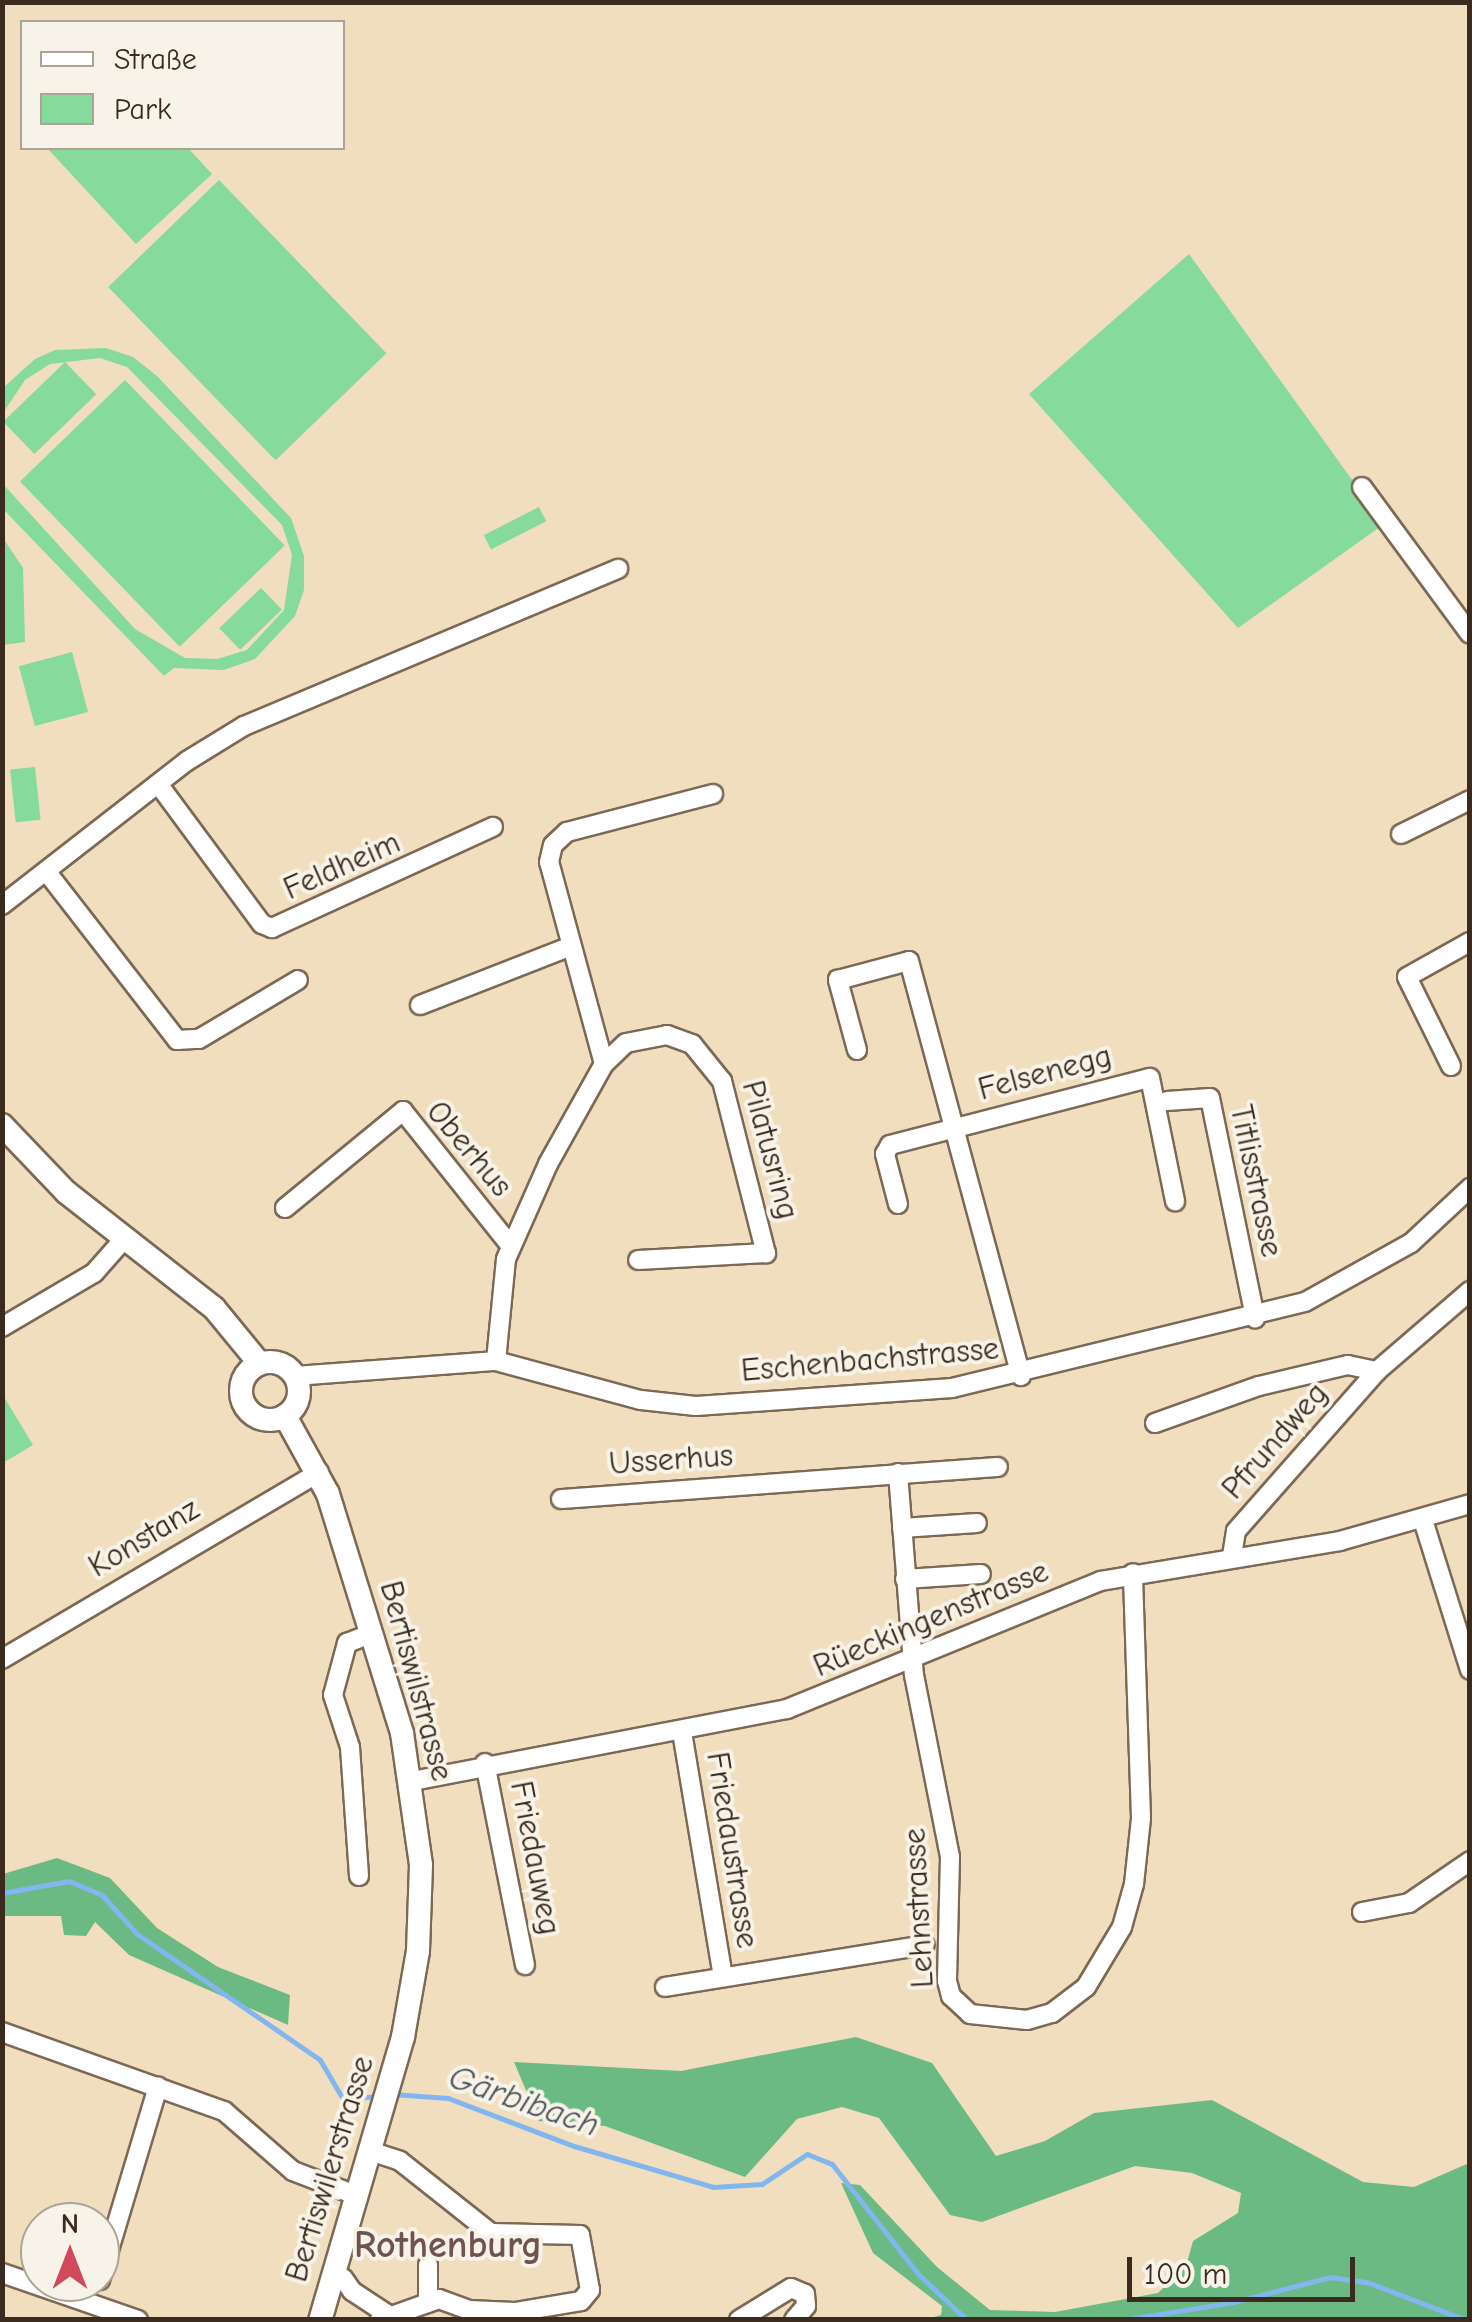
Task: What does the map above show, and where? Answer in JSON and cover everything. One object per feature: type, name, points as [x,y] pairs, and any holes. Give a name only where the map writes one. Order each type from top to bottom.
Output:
[{"type":"main road","points":[[2,1125],[66,1192],[214,1308],[260,1364]]},
{"type":"main road","points":[[260,1364],[279,1364],[295,1376],[298,1398],[285,1416],[262,1419],[244,1404],[243,1380],[260,1364]]},
{"type":"main road","name":"Bertiswilstrasse","points":[[285,1416],[319,1472],[413,1780],[421,1915],[402,2039]]},
{"type":"main road","name":"Bertiswilerstrasse","points":[[320,2320],[373,2152],[402,2039]]},
{"type":"street","points":[[1362,486],[1470,634]]},
{"type":"street","points":[[2,905],[159,784],[244,726],[618,569]]},
{"type":"street","name":"Feldheim","points":[[159,784],[262,924],[272,928],[493,827]]},
{"type":"street","points":[[496,1362],[510,1245],[604,1064],[549,862],[553,844],[567,832],[712,794]]},
{"type":"street","points":[[1401,834],[1470,800]]},
{"type":"street","points":[[46,871],[177,1040],[199,1039],[298,980]]},
{"type":"street","points":[[1451,1066],[1407,976],[1470,942]]},
{"type":"street","points":[[420,1004],[572,946]]},
{"type":"street","name":"Felsenegg","points":[[857,1050],[838,980],[908,961],[950,1128],[1021,1376]]},
{"type":"street","name":"Pilatusring","points":[[604,1064],[626,1043],[667,1035],[692,1044],[712,1062],[766,1253],[638,1260]]},
{"type":"street","name":"Felsenegg","points":[[898,1204],[886,1148],[1150,1078],[1174,1200]]},
{"type":"street","name":"Titlisstrasse","points":[[1167,1101],[1210,1098],[1254,1318]]},
{"type":"street","name":"Oberhus","points":[[285,1208],[403,1111],[510,1245]]},
{"type":"street","name":"Eschenbachstrasse","points":[[295,1376],[496,1362],[640,1400],[696,1406],[952,1388],[1021,1376],[1254,1318],[1356,1278],[1411,1243],[1470,1188]]},
{"type":"street","points":[[2,1327],[94,1274],[124,1239]]},
{"type":"street","name":"Pfrundweg","points":[[1232,1556],[1236,1531],[1377,1371],[1470,1291]]},
{"type":"street","name":"Pfrundweg","points":[[1154,1423],[1259,1386],[1348,1365],[1377,1371]]},
{"type":"street","name":"Usserhus","points":[[561,1498],[998,1467]]},
{"type":"street","name":"Konstanz","points":[[2,1659],[319,1472]]},
{"type":"street","points":[[898,1473],[914,1662]]},
{"type":"street","name":"Rüeckingenstrasse","points":[[413,1780],[485,1763],[682,1732],[826,1698],[1048,1599],[1133,1573],[1340,1541],[1470,1504]]},
{"type":"street","points":[[1423,1520],[1465,1642],[1470,1670]]},
{"type":"street","points":[[902,1528],[977,1523]]},
{"type":"street","name":"Lehnstrasse","points":[[914,1662],[950,1857],[951,1996],[980,2017],[1027,2020],[1052,2013],[1077,1996],[1101,1968],[1134,1884],[1141,1818],[1133,1573]]},
{"type":"street","points":[[905,1579],[982,1574]]},
{"type":"street","points":[[359,1876],[350,1747],[333,1695],[346,1644],[371,1634]]},
{"type":"street","name":"Friedaustrasse","points":[[682,1732],[723,1977]]},
{"type":"street","name":"Friedauweg","points":[[485,1763],[525,1966]]},
{"type":"street","points":[[1362,1912],[1409,1903],[1470,1861]]},
{"type":"street","name":"Friedaustrasse","points":[[665,1987],[925,1945]]},
{"type":"street","points":[[2,2032],[224,2111],[293,2171],[358,2196]]},
{"type":"street","points":[[120,2214],[158,2087]]},
{"type":"street","points":[[343,2284],[385,2318],[438,2299],[475,2313],[582,2300],[590,2290],[580,2235],[491,2233],[400,2161],[373,2152]]},
{"type":"street","points":[[428,2266],[428,2302]]},
{"type":"street","points":[[2,2272],[138,2320]]},
{"type":"street","points":[[739,2320],[792,2288],[806,2294],[806,2306],[794,2320]]},
{"type":"green space","points":[[49,150],[190,150],[212,174],[136,244]]},
{"type":"green space","points":[[219,180],[386,353],[276,460],[108,287]]},
{"type":"green space","points":[[1189,254],[1384,524],[1238,628],[1029,394]]},
{"type":"green space","points":[[106,348],[133,357],[157,376],[291,518],[304,556],[304,590],[295,616],[255,659],[224,670],[174,668],[164,676],[3,509],[3,484],[135,629],[185,658],[217,659],[247,650],[284,610],[292,555],[282,525],[127,367],[100,358],[50,364],[25,380],[3,413],[4,387],[35,359],[55,350]]},
{"type":"green space","points":[[65,362],[96,394],[34,454],[3,422]]},
{"type":"green space","points":[[125,380],[285,545],[180,647],[20,481]]},
{"type":"green space","points":[[539,507],[546,521],[491,549],[484,535]]},
{"type":"green space","points":[[3,538],[23,568],[25,642],[3,645]]},
{"type":"green space","points":[[261,588],[282,610],[240,650],[219,628]]},
{"type":"green space","points":[[72,652],[88,712],[35,726],[19,666]]},
{"type":"green space","points":[[35,767],[41,820],[16,822],[10,770]]},
{"type":"green space","points":[[3,1395],[33,1445],[2,1463]]},
{"type":"green space","points":[[57,1858],[110,1878],[157,1928],[218,1967],[290,1995],[288,2025],[129,1955],[95,1922],[86,1936],[64,1935],[61,1916],[3,1916],[3,1874]]},
{"type":"green space","points":[[856,2037],[932,2063],[996,2156],[1045,2141],[1094,2113],[1212,2100],[1363,2182],[1414,2187],[1469,2163],[1469,2319],[927,2319],[941,2315],[942,2306],[873,2253],[841,2183],[860,2185],[937,2267],[990,2310],[1055,2312],[1158,2293],[1186,2266],[1193,2241],[1238,2213],[1241,2193],[1192,2173],[1135,2166],[982,2222],[950,2215],[879,2118],[842,2107],[797,2119],[745,2177],[605,2126],[539,2121],[514,2062],[681,2071]]},
{"type":"waterway","name":"Gärbibach","points":[[2,1893],[69,1881],[102,1895],[137,1934],[320,2060],[343,2099],[376,2096]]},
{"type":"waterway","name":"Gärbibach","points":[[392,2094],[448,2098],[574,2146],[713,2187],[762,2184],[807,2154],[832,2164],[919,2275],[967,2320]]},
{"type":"waterway","points":[[1123,2320],[1234,2302],[1330,2277],[1367,2282],[1466,2320]]},
{"type":"district","name":"Rothenburg","points":[[448,2246]]}]
